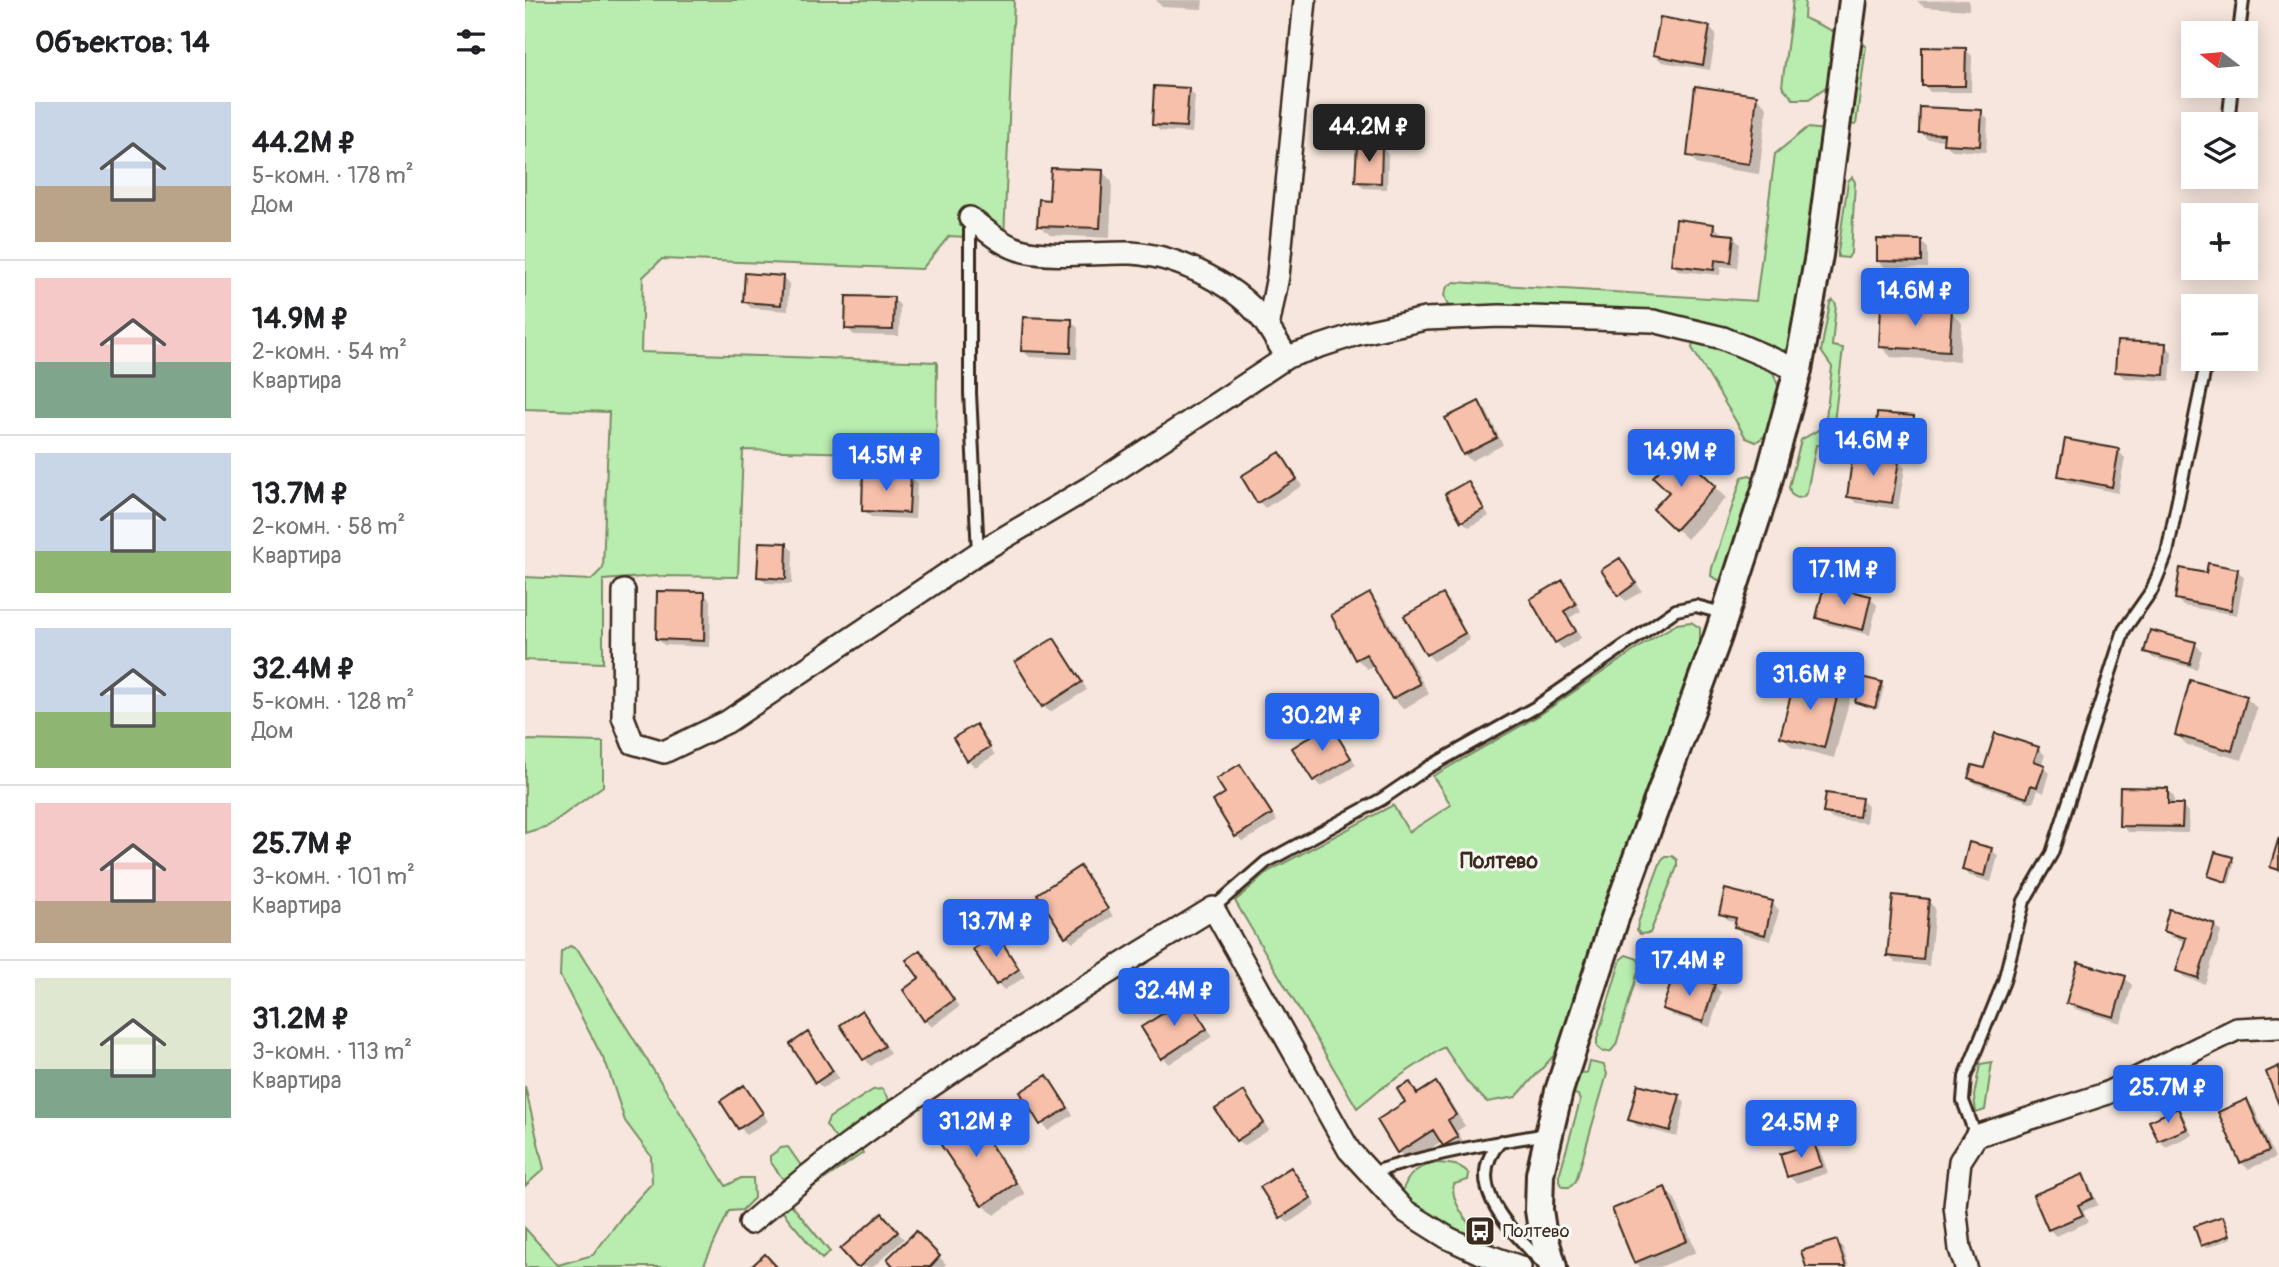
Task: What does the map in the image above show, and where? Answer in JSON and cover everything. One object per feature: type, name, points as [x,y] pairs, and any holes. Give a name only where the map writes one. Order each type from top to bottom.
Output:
[{"type":"street","points":[[1268,327],[1278,276],[1305,0]]},
{"type":"street","points":[[1553,1267],[1539,1210],[1540,1174],[1559,1091],[1615,918],[1725,614],[1766,489],[1798,370],[1819,255],[1853,0]]},
{"type":"street","points":[[970,218],[1002,242],[1025,251],[1135,253],[1185,264],[1219,281],[1262,318],[1287,356]]},
{"type":"street","points":[[624,592],[623,717],[633,743],[664,752],[727,722],[978,553],[1092,486],[1287,356],[1357,334],[1425,319],[1500,316],[1653,321],[1723,338],[1798,370]]},
{"type":"street","points":[[750,1223],[793,1186],[967,1061],[1213,908],[1349,1150],[1405,1210],[1448,1238],[1520,1267]]},
{"type":"street","points":[[1966,1267],[1960,1249],[1955,1206],[1960,1161],[1976,1136],[2105,1094],[2237,1029],[2279,1027]]},
{"type":"lane","points":[[2240,21],[2243,0]]},
{"type":"lane","points":[[970,218],[970,393],[978,553]]},
{"type":"lane","points":[[1976,1136],[1963,1101],[1965,1077],[2004,981],[2024,901],[2052,853],[2125,629],[2152,590],[2167,553],[2205,371]]},
{"type":"lane","points":[[1213,908],[1266,862],[1313,834],[1382,799],[1429,767],[1536,707],[1676,610],[1696,606],[1725,614]]},
{"type":"lane","points":[[1371,1174],[1411,1160],[1549,1134]]},
{"type":"lane","points":[[1501,1141],[1495,1147],[1488,1167],[1487,1178],[1492,1203],[1547,1267]]},
{"type":"green space","points":[[525,0],[1014,0],[1004,239],[949,236],[922,269],[662,259],[643,277],[641,352],[937,362],[936,455],[743,450],[738,577],[657,576],[603,580],[603,663],[525,660],[525,577],[591,580],[603,568],[609,412],[525,409]]},
{"type":"green space","points":[[1793,0],[1805,0],[1804,18],[1866,46],[1856,125],[1847,124],[1833,82],[1809,99],[1793,99],[1782,86]]},
{"type":"green space","points":[[1807,128],[1827,130],[1791,346],[1779,353],[1726,334],[1455,309],[1447,304],[1444,295],[1447,287],[1454,282],[1756,301],[1775,154]]},
{"type":"green space","points":[[1852,177],[1855,182],[1851,253],[1848,258],[1838,257],[1848,181]]},
{"type":"green space","points":[[1833,300],[1836,304],[1832,346],[1843,348],[1831,447],[1816,445],[1807,492],[1803,497],[1797,498],[1791,494],[1789,487],[1801,440],[1825,426],[1832,367],[1821,351],[1830,303]]},
{"type":"green space","points":[[1698,339],[1772,370],[1779,388],[1766,435],[1756,442],[1746,438],[1692,348],[1693,341]]},
{"type":"green space","points":[[1749,475],[1759,479],[1724,583],[1711,576],[1712,568],[1742,477]]},
{"type":"green space","points":[[1691,622],[1700,628],[1700,641],[1606,900],[1557,1052],[1516,1097],[1487,1102],[1468,1083],[1444,1047],[1379,1090],[1357,1108],[1235,901],[1269,871],[1393,805],[1409,832],[1451,805],[1433,776],[1538,716],[1653,638],[1677,624]]},
{"type":"green space","points":[[525,740],[603,742],[603,786],[548,826],[525,833]]},
{"type":"green space","points":[[1665,856],[1672,856],[1677,860],[1677,867],[1650,933],[1640,934],[1637,930],[1638,923]]},
{"type":"green space","points":[[570,946],[578,950],[726,1186],[741,1178],[753,1178],[754,1198],[742,1210],[729,1211],[703,1267],[525,1267],[525,1228],[558,1265],[593,1255],[652,1183],[651,1156],[625,1121],[607,1066],[560,976],[561,952]]},
{"type":"green space","points":[[1626,955],[1638,959],[1640,965],[1616,1045],[1611,1051],[1603,1052],[1597,1047],[1597,1039],[1621,959]]},
{"type":"green space","points":[[1590,1062],[1604,1065],[1607,1074],[1576,1181],[1570,1187],[1563,1187],[1559,1176],[1580,1101],[1578,1095],[1571,1093],[1577,1072],[1587,1073]]},
{"type":"green space","points":[[1992,1062],[1985,1110],[1976,1113],[1974,1096],[1980,1064]]},
{"type":"green space","points":[[525,1086],[544,1169],[525,1186]]},
{"type":"green space","points":[[882,1089],[892,1105],[855,1139],[863,1153],[790,1203],[830,1252],[822,1259],[781,1210],[792,1192],[770,1161],[770,1156],[781,1148],[788,1147],[806,1173],[845,1152],[826,1125],[829,1118],[873,1090]]},
{"type":"green space","points":[[1437,1163],[1459,1166],[1469,1174],[1468,1180],[1454,1184],[1454,1197],[1477,1236],[1486,1231],[1494,1240],[1493,1249],[1483,1247],[1410,1203],[1402,1193],[1414,1172]]},
{"type":"building","points":[[1660,17],[1710,26],[1703,65],[1653,55]]},
{"type":"building","points":[[1922,47],[1966,48],[1965,86],[1922,86]]},
{"type":"building","points":[[1154,86],[1189,88],[1186,127],[1152,125]]},
{"type":"building","points":[[1695,86],[1757,95],[1749,164],[1687,156]]},
{"type":"building","points":[[1920,107],[1982,110],[1980,146],[1943,144],[1944,134],[1919,133]]},
{"type":"building","points":[[1357,145],[1382,146],[1381,183],[1355,182]]},
{"type":"building","points":[[1051,168],[1103,170],[1100,228],[1037,226],[1039,199],[1049,200]]},
{"type":"building","points":[[1676,219],[1714,224],[1713,233],[1734,235],[1731,262],[1715,260],[1714,270],[1671,265]]},
{"type":"building","points":[[1877,239],[1922,240],[1922,262],[1877,261]]},
{"type":"building","points":[[745,273],[783,276],[781,305],[743,302]]},
{"type":"building","points":[[846,296],[894,297],[893,330],[845,329]]},
{"type":"building","points":[[1881,306],[1952,310],[1949,351],[1879,347]]},
{"type":"building","points":[[1023,317],[1072,319],[1071,353],[1021,351]]},
{"type":"building","points":[[2117,341],[2166,343],[2164,375],[2115,372]]},
{"type":"building","points":[[1479,401],[1497,438],[1463,455],[1445,418]]},
{"type":"building","points":[[1877,413],[1914,416],[1913,431],[1876,428]]},
{"type":"building","points":[[2065,439],[2119,449],[2112,487],[2058,476]]},
{"type":"building","points":[[1678,450],[1716,486],[1675,530],[1653,509],[1669,492],[1653,477]]},
{"type":"building","points":[[1280,452],[1297,479],[1257,503],[1241,476]]},
{"type":"building","points":[[1853,453],[1899,460],[1892,503],[1847,497]]},
{"type":"building","points":[[863,473],[911,474],[909,513],[862,511]]},
{"type":"building","points":[[1468,481],[1484,509],[1461,522],[1445,494]]},
{"type":"building","points":[[759,542],[787,543],[786,579],[757,577]]},
{"type":"building","points":[[1620,558],[1636,583],[1618,596],[1601,570]]},
{"type":"building","points":[[2208,563],[2238,569],[2231,610],[2175,599],[2180,568],[2206,573]]},
{"type":"building","points":[[1563,580],[1576,604],[1564,611],[1576,631],[1555,643],[1530,599]]},
{"type":"building","points":[[1824,585],[1871,596],[1863,630],[1816,618]]},
{"type":"building","points":[[657,591],[705,592],[704,641],[656,639]]},
{"type":"building","points":[[1370,593],[1420,684],[1392,699],[1366,654],[1355,660],[1331,615]]},
{"type":"building","points":[[1443,594],[1465,633],[1426,655],[1404,616]]},
{"type":"building","points":[[2150,630],[2196,642],[2190,664],[2144,652]]},
{"type":"building","points":[[1054,638],[1082,682],[1042,707],[1015,662]]},
{"type":"building","points":[[1796,675],[1840,686],[1824,748],[1780,737]]},
{"type":"building","points":[[1861,677],[1882,682],[1875,708],[1855,702]]},
{"type":"building","points":[[2190,680],[2247,696],[2232,751],[2175,735]]},
{"type":"building","points":[[976,724],[990,747],[967,761],[953,738]]},
{"type":"building","points":[[1330,724],[1351,758],[1313,781],[1292,748]]},
{"type":"building","points":[[1995,733],[2039,747],[2034,761],[2045,765],[2037,787],[2031,785],[2027,798],[1968,778],[1972,765],[1984,768]]},
{"type":"building","points":[[1240,764],[1272,814],[1235,837],[1213,801],[1225,793],[1216,779]]},
{"type":"building","points":[[2120,787],[2168,788],[2168,804],[2183,804],[2182,827],[2119,826]]},
{"type":"building","points":[[1826,793],[1862,798],[1859,817],[1823,813]]},
{"type":"building","points":[[2279,837],[2279,870],[2270,867]]},
{"type":"building","points":[[1969,842],[1992,848],[1985,876],[1962,870]]},
{"type":"building","points":[[2215,852],[2233,857],[2226,882],[2208,876]]},
{"type":"building","points":[[1080,866],[1108,909],[1065,937],[1037,894]]},
{"type":"building","points":[[1725,889],[1773,901],[1765,935],[1734,927],[1736,918],[1719,914]]},
{"type":"building","points":[[1893,895],[1929,899],[1923,960],[1887,956]]},
{"type":"building","points":[[2169,909],[2215,924],[2198,978],[2176,971],[2186,938],[2163,931]]},
{"type":"building","points":[[997,934],[1019,969],[996,985],[973,949]]},
{"type":"building","points":[[920,950],[954,1000],[924,1021],[903,990],[919,978],[906,960]]},
{"type":"building","points":[[2078,962],[2126,976],[2114,1017],[2066,1003]]},
{"type":"building","points":[[1687,975],[1715,984],[1703,1022],[1662,1009],[1672,980],[1684,984]]},
{"type":"building","points":[[1188,998],[1207,1029],[1161,1059],[1141,1027]]},
{"type":"building","points":[[862,1010],[885,1046],[863,1060],[840,1025]]},
{"type":"building","points":[[808,1032],[833,1071],[815,1083],[790,1044]]},
{"type":"building","points":[[2279,1066],[2279,1105],[2266,1072]]},
{"type":"building","points":[[1047,1075],[1068,1108],[1040,1125],[1020,1092]]},
{"type":"building","points":[[1410,1082],[1417,1094],[1436,1082],[1456,1115],[1448,1120],[1458,1137],[1443,1146],[1433,1130],[1397,1153],[1377,1120],[1405,1102],[1397,1089]]},
{"type":"building","points":[[1638,1084],[1680,1095],[1670,1131],[1628,1120]]},
{"type":"building","points":[[744,1085],[763,1113],[738,1129],[720,1101]]},
{"type":"building","points":[[1244,1091],[1264,1123],[1236,1141],[1215,1109]]},
{"type":"building","points":[[2247,1099],[2269,1151],[2240,1163],[2218,1112]]},
{"type":"building","points":[[2178,1108],[2187,1129],[2158,1141],[2149,1121]]},
{"type":"building","points":[[970,1113],[1016,1183],[982,1206],[935,1136]]},
{"type":"building","points":[[1814,1143],[1822,1166],[1787,1177],[1780,1154]]},
{"type":"building","points":[[1291,1167],[1311,1198],[1280,1218],[1260,1187]]},
{"type":"building","points":[[2083,1174],[2093,1198],[2078,1205],[2083,1215],[2048,1230],[2033,1195]]},
{"type":"building","points":[[1665,1187],[1687,1241],[1634,1263],[1612,1209]]},
{"type":"building","points":[[882,1213],[898,1232],[856,1267],[840,1249]]},
{"type":"building","points":[[2223,1216],[2230,1235],[2201,1246],[2194,1226]]},
{"type":"building","points":[[916,1231],[940,1256],[930,1267],[894,1267],[887,1259]]},
{"type":"building","points":[[1837,1240],[1846,1267],[1806,1267],[1801,1251]]},
{"type":"building","points":[[765,1254],[777,1267],[751,1267]]},
{"type":"place","name":"Полтево","points":[[1480,1231]]},
{"type":"district","name":"Полтево","points":[[1499,861]]}]
